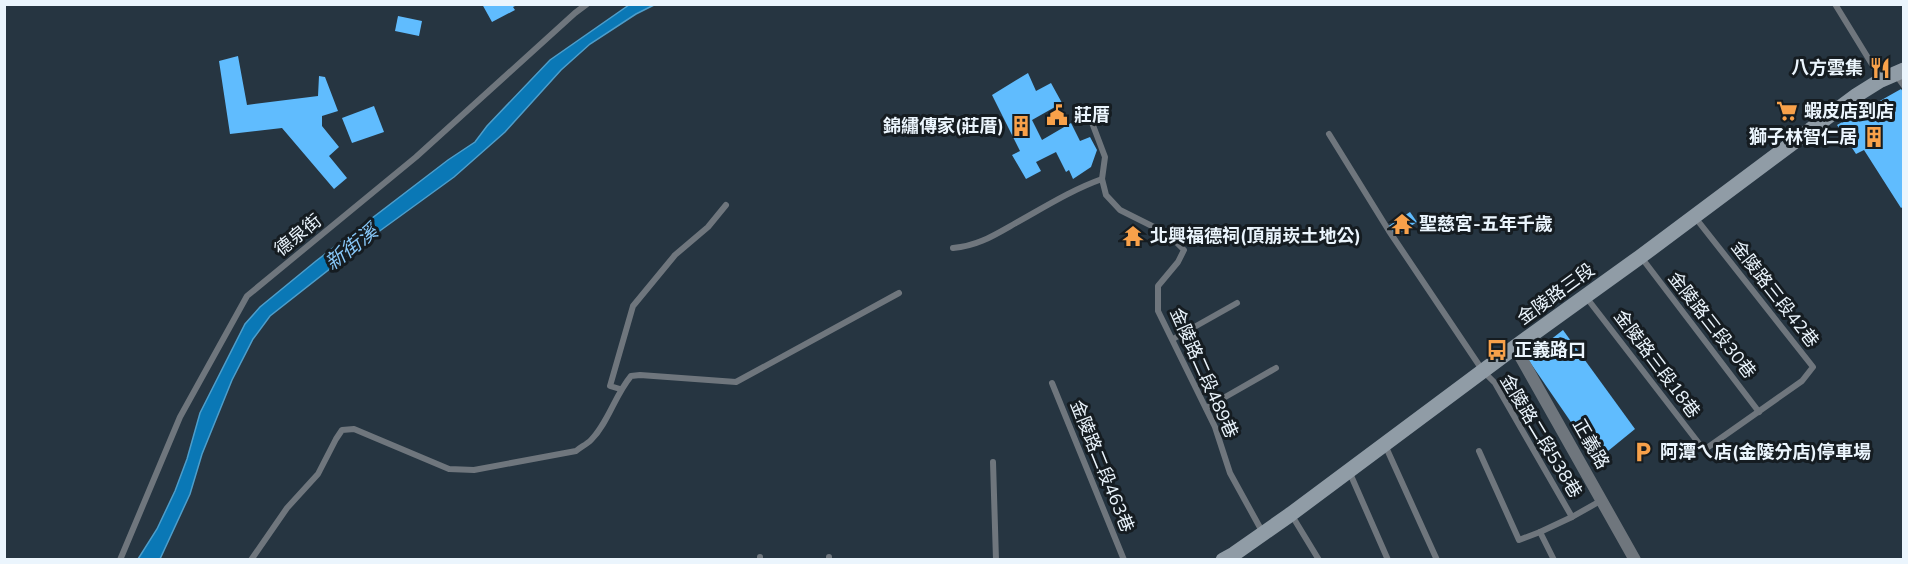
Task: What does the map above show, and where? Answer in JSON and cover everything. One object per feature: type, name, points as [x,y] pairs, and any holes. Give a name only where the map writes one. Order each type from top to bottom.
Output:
[{"type":"main road","name":"金陵路三段","points":[[1228,557],[1291,514],[1831,114],[1896,78]]},
{"type":"street","name":"正義路","points":[[1515,347],[1635,560]]},
{"type":"lane","name":"德泉街","points":[[120,560],[180,417],[247,296],[416,157],[587,4]]},
{"type":"lane","points":[[1835,4],[1896,78]]},
{"type":"lane","points":[[953,248],[970,247],[1085,185],[1102,179],[1105,157],[1091,120]]},
{"type":"lane","name":"金陵路二段538巷","points":[[1329,134],[1389,231],[1483,371],[1495,383],[1572,517]]},
{"type":"lane","name":"金陵路二段489巷","points":[[1102,179],[1106,195],[1120,210],[1168,234],[1184,250],[1178,262],[1158,286],[1158,311],[1215,427],[1230,473],[1263,533]]},
{"type":"lane","points":[[620,389],[610,386],[633,306],[675,255],[708,227],[726,205]]},
{"type":"lane","name":"金陵路三段42巷","points":[[1694,216],[1813,367],[1802,381],[1704,450]]},
{"type":"lane","name":"金陵路三段30巷","points":[[1640,257],[1759,412]]},
{"type":"lane","points":[[251,560],[287,508],[318,474],[342,430],[354,429],[449,469],[474,470],[576,451],[597,433],[620,389],[631,376],[736,382],[899,293]]},
{"type":"lane","name":"金陵路三段18巷","points":[[1586,296],[1704,450]]},
{"type":"lane","points":[[1173,339],[1237,303]]},
{"type":"lane","points":[[1206,408],[1276,368]]},
{"type":"lane","name":"金陵路二段463巷","points":[[1052,383],[1124,560]]},
{"type":"lane","points":[[1385,444],[1437,560]]},
{"type":"lane","points":[[1479,451],[1519,540],[1572,517],[1602,499]]},
{"type":"lane","points":[[993,462],[996,560]]},
{"type":"lane","points":[[1348,471],[1388,560]]},
{"type":"lane","points":[[1291,514],[1319,560]]},
{"type":"lane","points":[[1540,532],[1554,560]]},
{"type":"water","name":"新街溪","points":[[629,5],[654,5],[590,44],[561,70],[505,132],[454,177],[359,246],[270,316],[253,339],[232,380],[202,454],[190,494],[160,559],[138,559],[157,529],[175,491],[200,413],[245,324],[260,307],[316,261],[475,142],[487,126],[550,60]]},
{"type":"building","points":[[482,4],[519,4],[513,7],[515,10],[492,22]]},
{"type":"building","points":[[398,16],[422,21],[419,36],[395,31]]},
{"type":"building","points":[[238,56],[247,105],[318,96],[319,76],[325,77],[338,111],[322,116],[322,126],[339,147],[329,156],[347,178],[334,189],[282,128],[230,134],[219,61]]},
{"type":"building","name":"錦繡傳家(莊厝)","points":[[1028,73],[1036,91],[1051,83],[1062,103],[1032,120],[1042,140],[1071,123],[1080,141],[1090,137],[1097,150],[1091,167],[1073,179],[1069,170],[1066,172],[1056,152],[1036,162],[1041,171],[1026,179],[1012,155],[1020,151],[992,95]]},
{"type":"building","name":"獅子林智仁居","points":[[1901,89],[1904,93],[1904,206],[1901,208],[1864,150],[1856,154],[1837,125]]},
{"type":"building","points":[[374,106],[384,132],[352,143],[342,118]]},
{"type":"building","name":"聖慈宮-五年千歲","points":[[1410,212],[1417,222],[1394,237],[1387,227]]},
{"type":"building","points":[[1563,330],[1635,429],[1597,460],[1527,358]]},
{"type":"place","name":"八方雲集","points":[[1880,68]]},
{"type":"place","name":"蝦皮店到店","points":[[1787,111]]},
{"type":"place","name":"莊厝","points":[[1057,115]]},
{"type":"place","name":"錦繡傳家(莊厝)","points":[[1021,126]]},
{"type":"place","name":"獅子林智仁居","points":[[1874,137]]},
{"type":"place","name":"聖慈宮-五年千歲","points":[[1402,224]]},
{"type":"place","name":"北興福德祠(頂崩崁土地公)","points":[[1133,236]]},
{"type":"place","name":"正義路口","points":[[1497,350]]},
{"type":"place","name":"阿潭ㄟ店(金陵分店)停車場","points":[[1643,452]]}]
